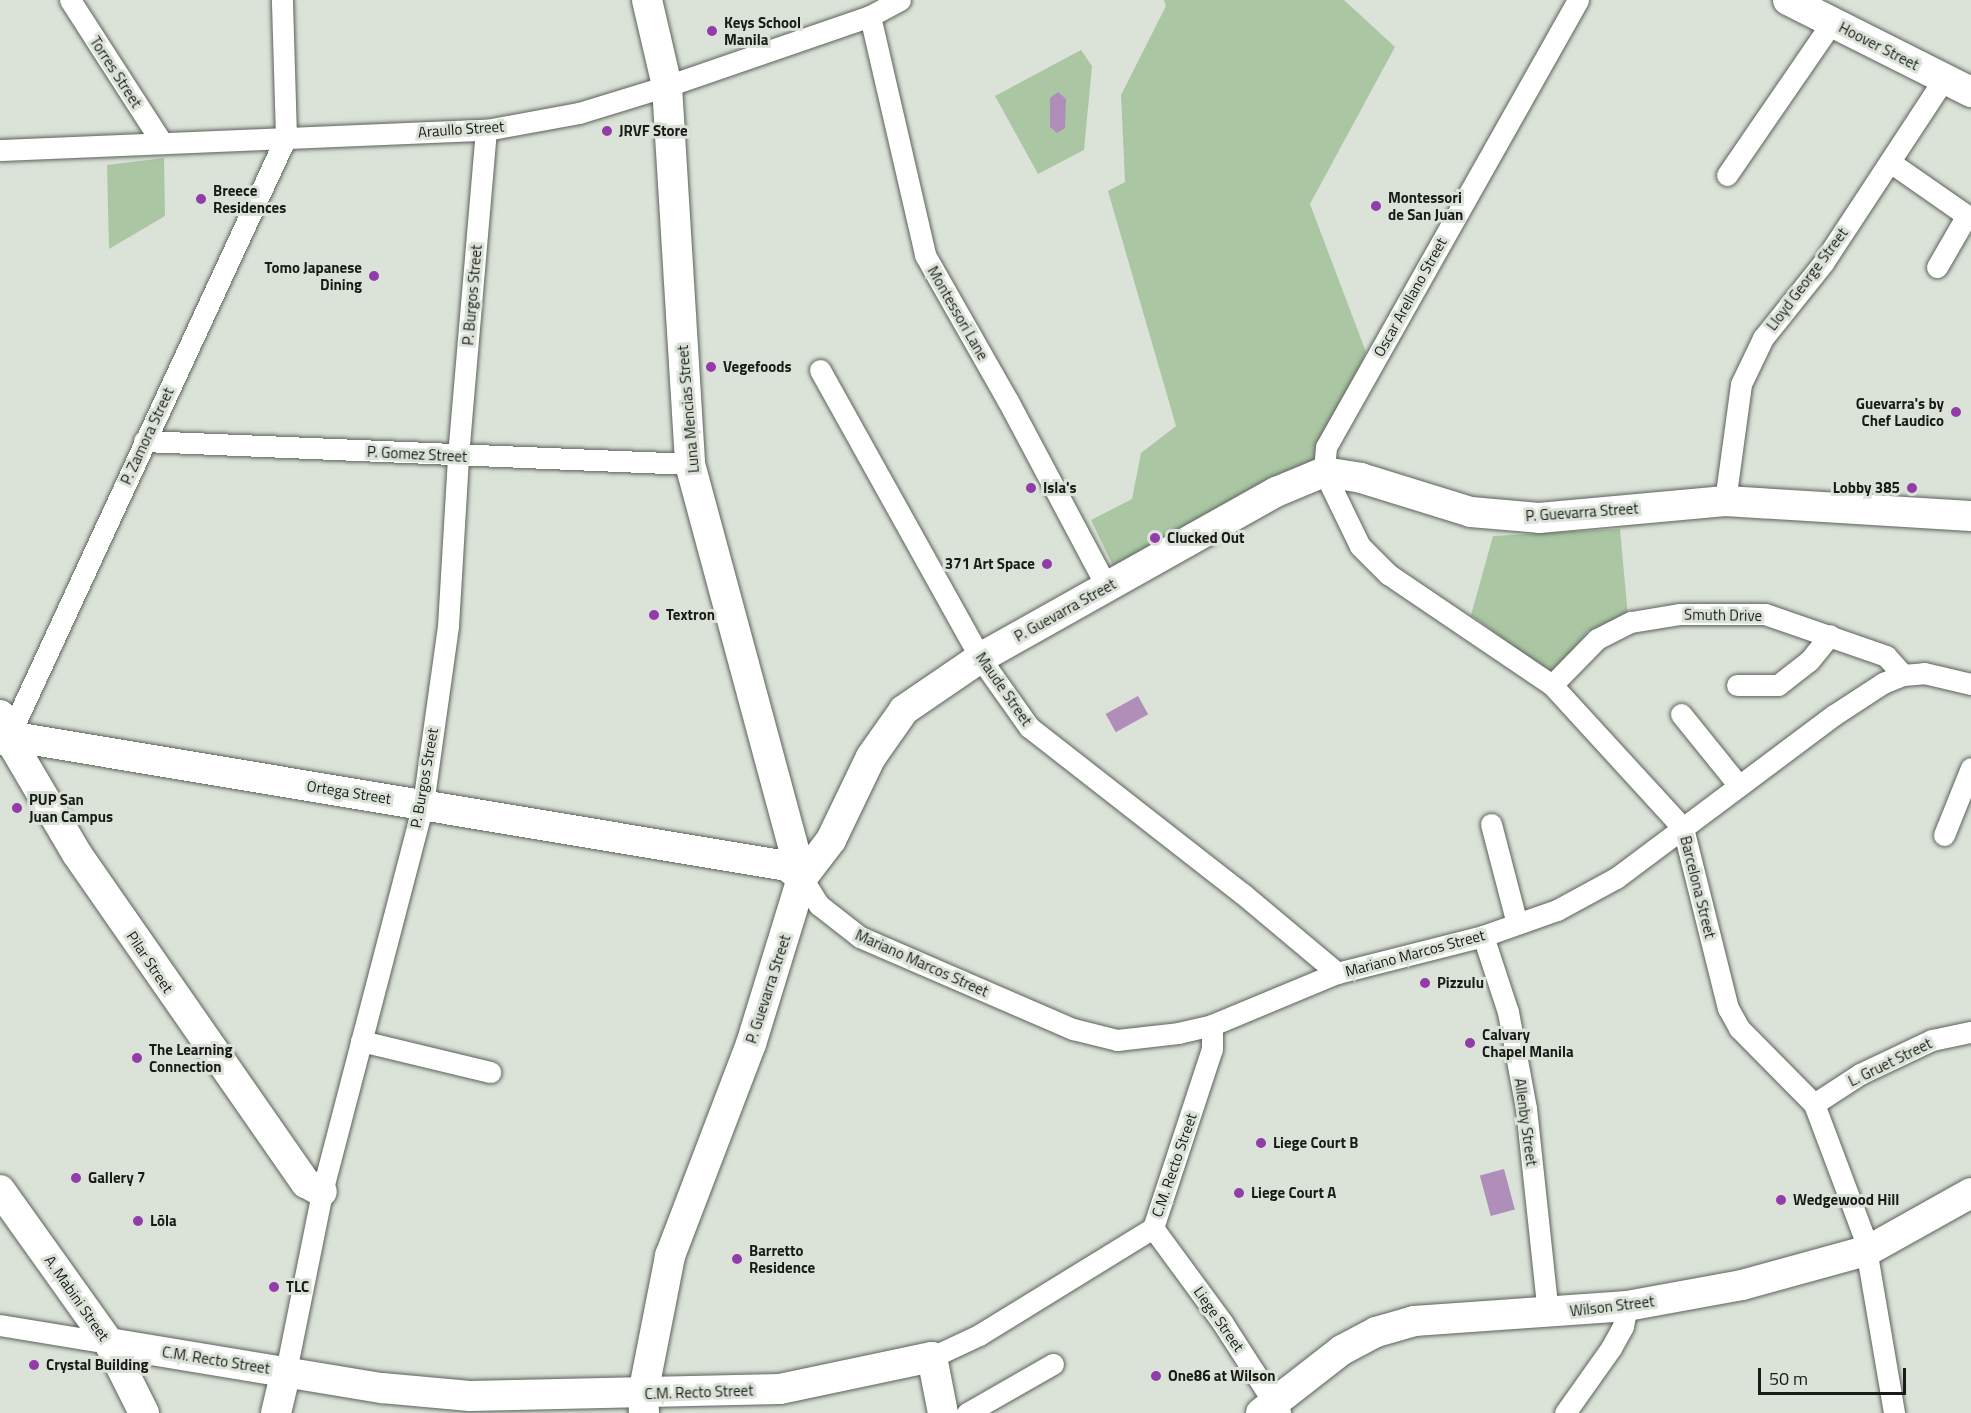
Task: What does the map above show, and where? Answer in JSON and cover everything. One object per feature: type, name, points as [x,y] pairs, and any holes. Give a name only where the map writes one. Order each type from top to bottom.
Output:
[{"type":"main road","name":"Luna Mencias Street","points":[[647,0],[667,86],[690,464],[802,878]]},
{"type":"main road","name":"Hoover Street","points":[[1788,0],[1971,92]]},
{"type":"main road","name":"P. Guevarra Street","points":[[644,1404],[670,1256],[755,1033],[802,878],[831,840],[871,757],[904,710],[980,658],[1276,492],[1324,472],[1361,478],[1471,512],[1539,518],[1725,501],[1971,516]]},
{"type":"main road","name":"Ortega Street","points":[[3,730],[787,866],[802,878]]},
{"type":"main road","name":"Pilar Street","points":[[3,730],[67,838],[149,960],[306,1183],[322,1192]]},
{"type":"main road","name":"A. Mabini Street","points":[[0,1190],[109,1343],[144,1413]]},
{"type":"main road","name":"Wilson Street","points":[[1272,1410],[1342,1350],[1376,1332],[1414,1321],[1627,1306],[1742,1285],[1869,1250],[1971,1193]]},
{"type":"main road","name":"C.M. Recto Street","points":[[109,1343],[382,1388],[470,1396],[644,1404],[780,1389],[932,1357]]},
{"type":"main road","points":[[932,1357],[944,1413]]},
{"type":"main road","name":"P. Burgos Street","points":[[276,1413],[286,1371]]},
{"type":"street","name":"Torres Street","points":[[70,0],[162,143]]},
{"type":"street","points":[[282,0],[286,137]]},
{"type":"street","name":"Araullo Street","points":[[0,150],[486,130],[579,113],[667,86],[870,16],[900,0]]},
{"type":"street","name":"Oscar Arellano Street","points":[[1324,472],[1326,447],[1578,0]]},
{"type":"street","name":"Montessori Lane","points":[[870,16],[925,255],[1008,401],[1107,587]]},
{"type":"street","points":[[1727,175],[1832,22]]},
{"type":"street","name":"Lloyd George Street","points":[[1725,501],[1741,384],[1762,338],[1823,263],[1944,79]]},
{"type":"street","name":"P. Burgos Street","points":[[286,1371],[322,1192],[423,804],[448,626],[458,456],[486,130]]},
{"type":"street","name":"P. Zamora Street","points":[[3,730],[144,441],[286,137]]},
{"type":"street","points":[[1890,162],[1963,213],[1963,222],[1937,267]]},
{"type":"street","name":"Maude Street","points":[[820,370],[980,658],[1029,727],[1244,894],[1337,973]]},
{"type":"street","name":"P. Gomez Street","points":[[144,441],[282,444],[458,456],[690,464]]},
{"type":"street","name":"Barcelona Street","points":[[1324,472],[1346,523],[1360,546],[1388,574],[1552,685],[1683,828],[1728,1008],[1739,1028],[1814,1104],[1869,1250],[1894,1413]]},
{"type":"street","name":"Smuth Drive","points":[[1552,685],[1597,639],[1631,622],[1680,614],[1765,614],[1886,656],[1903,675]]},
{"type":"street","points":[[1737,685],[1778,685],[1809,661],[1830,635]]},
{"type":"street","name":"Mariano Marcos Street","points":[[802,878],[819,905],[860,937],[1073,1029],[1117,1040],[1212,1025],[1337,973],[1483,936],[1557,910],[1616,878],[1834,714],[1903,675],[1934,674],[1971,684]]},
{"type":"street","points":[[1681,714],[1739,786]]},
{"type":"street","points":[[1944,836],[1971,768]]},
{"type":"street","points":[[1491,824],[1517,924]]},
{"type":"street","name":"Allenby Street","points":[[1483,936],[1508,1012],[1526,1107],[1548,1313]]},
{"type":"street","name":"C.M. Recto Street","points":[[932,1357],[979,1335],[1153,1228],[1212,1049],[1212,1025]]},
{"type":"street","name":"L. Gruet Street","points":[[1814,1104],[1860,1074],[1932,1040],[1971,1032]]},
{"type":"street","points":[[361,1041],[490,1072]]},
{"type":"street","name":"Liege Street","points":[[1153,1228],[1272,1410]]},
{"type":"street","points":[[1565,1413],[1611,1348],[1623,1326],[1627,1306]]},
{"type":"street","name":"C.M. Recto Street","points":[[0,1325],[109,1343]]},
{"type":"street","points":[[967,1413],[1053,1364]]},
{"type":"green space","points":[[1164,0],[1344,0],[1395,47],[1310,204],[1366,352],[1322,455],[1116,572],[1091,520],[1132,499],[1141,453],[1176,426],[1108,191],[1125,182],[1121,95],[1166,6]]},
{"type":"green space","points":[[1081,50],[1092,66],[1084,150],[1038,174],[995,96]]},
{"type":"green space","points":[[164,158],[165,216],[109,249],[107,165]]},
{"type":"green space","points":[[1620,529],[1628,617],[1588,631],[1553,675],[1471,615],[1493,536]]},
{"type":"shaded area","points":[[1058,92],[1066,99],[1065,128],[1057,133],[1050,127],[1050,98]]},
{"type":"shaded area","points":[[1138,696],[1148,714],[1116,732],[1106,714]]},
{"type":"shaded area","points":[[1504,1169],[1515,1210],[1491,1216],[1480,1175]]},
{"type":"place","name":"Keys School Manila","points":[[712,31]]},
{"type":"place","name":"JRVF Store","points":[[607,131]]},
{"type":"place","name":"Breece Residences","points":[[201,199]]},
{"type":"place","name":"Montessori de San Juan","points":[[1376,206]]},
{"type":"place","name":"Tomo Japanese Dining","points":[[374,276]]},
{"type":"place","name":"Vegefoods","points":[[711,367]]},
{"type":"place","name":"Guevarra's by Chef Laudico","points":[[1956,412]]},
{"type":"place","name":"Isla's","points":[[1031,488]]},
{"type":"place","name":"Lobby 385","points":[[1912,488]]},
{"type":"place","name":"Clucked Out","points":[[1155,538]]},
{"type":"place","name":"371 Art Space","points":[[1047,564]]},
{"type":"place","name":"Textron","points":[[654,615]]},
{"type":"place","name":"PUP San Juan Campus","points":[[17,808]]},
{"type":"place","name":"Pizzulu","points":[[1425,983]]},
{"type":"place","name":"Calvary Chapel Manila","points":[[1470,1043]]},
{"type":"place","name":"The Learning Connection","points":[[137,1058]]},
{"type":"place","name":"Liege Court B","points":[[1261,1143]]},
{"type":"place","name":"Gallery 7","points":[[76,1178]]},
{"type":"place","name":"Liege Court A","points":[[1239,1193]]},
{"type":"place","name":"Wedgewood Hill","points":[[1781,1200]]},
{"type":"place","name":"Lōla","points":[[138,1221]]},
{"type":"place","name":"Barretto Residence","points":[[737,1259]]},
{"type":"place","name":"TLC","points":[[274,1287]]},
{"type":"place","name":"Crystal Building","points":[[34,1365]]},
{"type":"place","name":"One86 at Wilson","points":[[1156,1376]]}]
